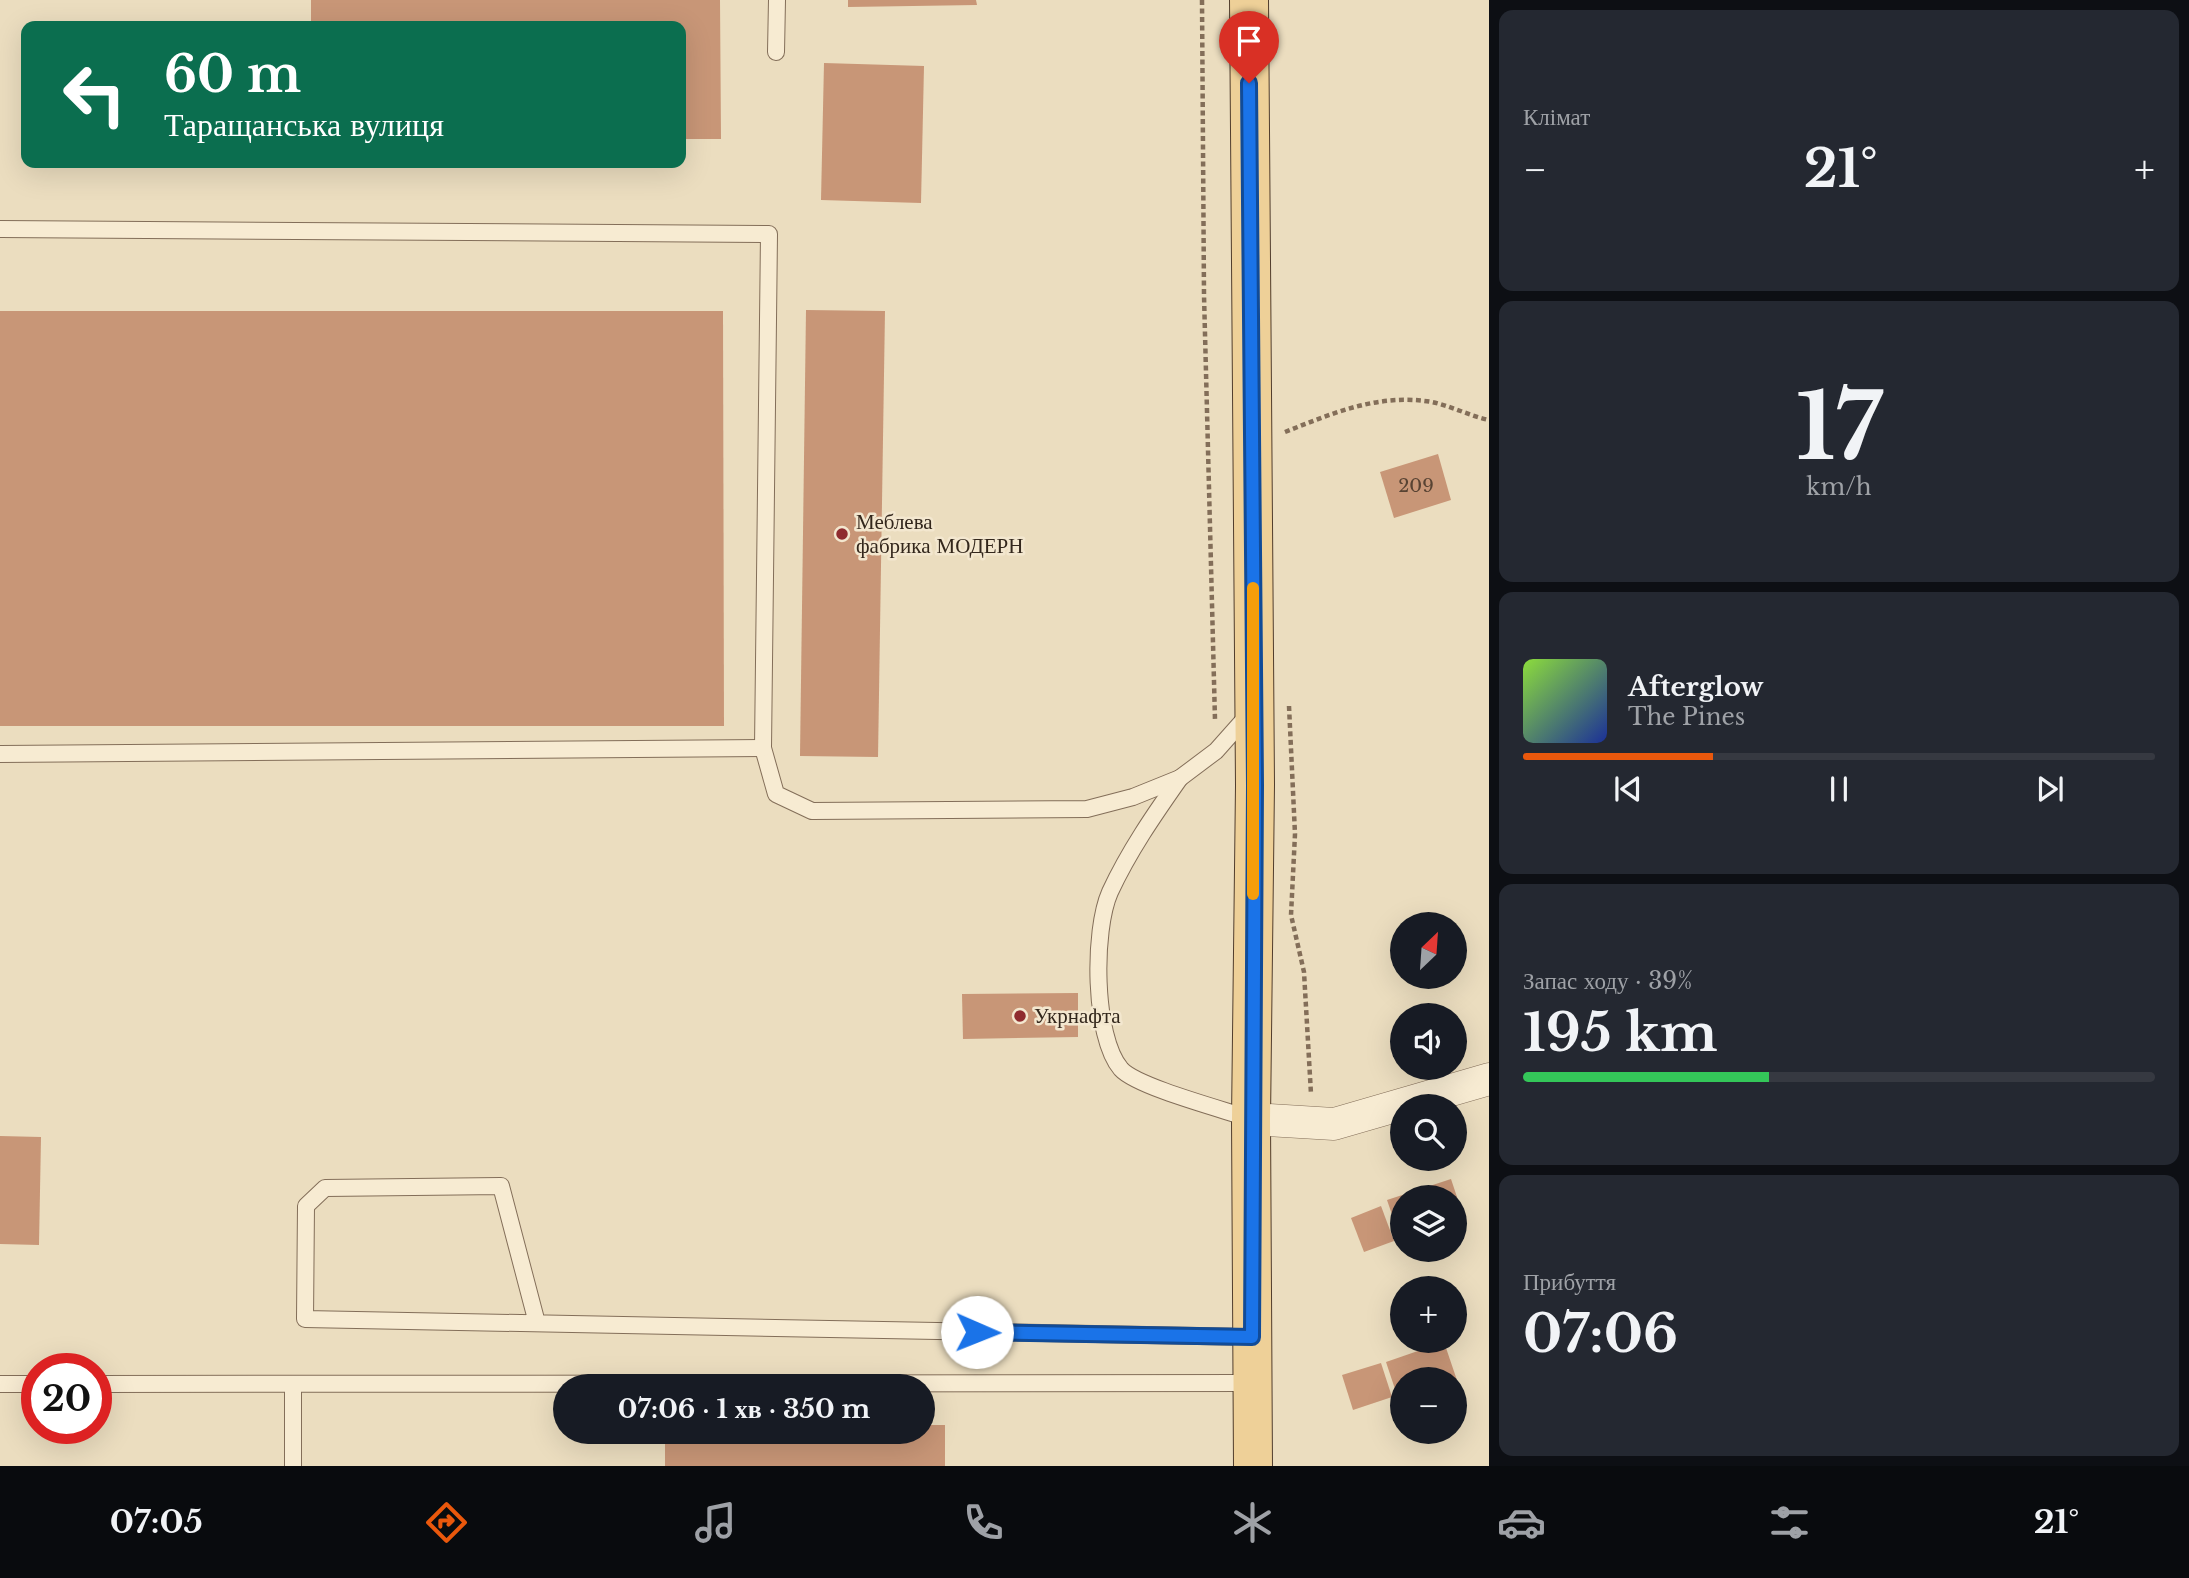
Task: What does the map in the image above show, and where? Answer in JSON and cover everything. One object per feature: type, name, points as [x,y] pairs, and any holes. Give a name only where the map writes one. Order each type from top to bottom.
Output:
[{"type":"main road","points":[[1249,0],[1251,445],[1270,704],[1251,1119],[1253,1466]]},
{"type":"street","points":[[1251,1119],[1334,1124],[1489,1079]]},
{"type":"lane","points":[[776,52],[777,0]]},
{"type":"lane","points":[[0,229],[769,234],[763,748],[776,794],[812,811],[1087,809],[1133,797],[1180,778],[1270,704]]},
{"type":"lane","points":[[0,754],[763,748]]},
{"type":"lane","points":[[1180,778],[1140,835],[1109,895],[1097,994],[1106,1037],[1122,1070],[1166,1092],[1251,1119]]},
{"type":"lane","points":[[537,1323],[501,1186],[325,1188],[306,1206],[305,1319],[1252,1337]]},
{"type":"lane","points":[[0,1384],[21,1384]]},
{"type":"lane","points":[[112,1384],[1252,1384]]},
{"type":"lane","points":[[293,1384],[293,1466]]},
{"type":"path","points":[[1202,0],[1204,295],[1216,751]]},
{"type":"path","points":[[1251,445],[1354,405],[1400,399],[1434,402],[1489,420]]},
{"type":"path","points":[[1270,704],[1291,712],[1295,834],[1291,915],[1304,972],[1312,1122]]},
{"type":"building","points":[[311,0],[720,0],[721,139],[686,139],[686,21],[311,21]]},
{"type":"building","points":[[848,0],[976,0],[977,5],[848,7]]},
{"type":"building","points":[[824,63],[924,66],[921,203],[821,200]]},
{"type":"building","name":"Меблева фабрика МОДЕРН","points":[[806,310],[885,311],[878,757],[800,756]]},
{"type":"building","points":[[0,311],[723,311],[724,726],[0,726]]},
{"type":"building","points":[[1438,454],[1451,500],[1394,518],[1380,472]]},
{"type":"building","name":"Укрнафта","points":[[1078,993],[1078,1037],[963,1039],[962,994]]},
{"type":"building","points":[[0,1136],[41,1137],[39,1245],[0,1244]]},
{"type":"building","points":[[1451,1179],[1453,1185],[1433,1185]]},
{"type":"building","points":[[1381,1206],[1390,1230],[1390,1242],[1364,1252],[1351,1218]]},
{"type":"building","points":[[1412,1353],[1448,1353],[1452,1367],[1390,1367],[1390,1374],[1386,1362]]},
{"type":"building","points":[[1381,1363],[1390,1398],[1353,1410],[1342,1375]]},
{"type":"building","points":[[935,1425],[945,1425],[945,1466],[665,1466],[665,1444],[935,1444]]},
{"type":"slow traffic","points":[[1253,588],[1253,894]]},
{"type":"place","name":"Меблева фабрика МОДЕРН","points":[[842,534]]},
{"type":"place","name":"Укрнафта","points":[[1020,1016]]},
{"type":"route","points":[[977,1332],[1252,1337],[1251,1119],[1255,785],[1249,83]]}]
